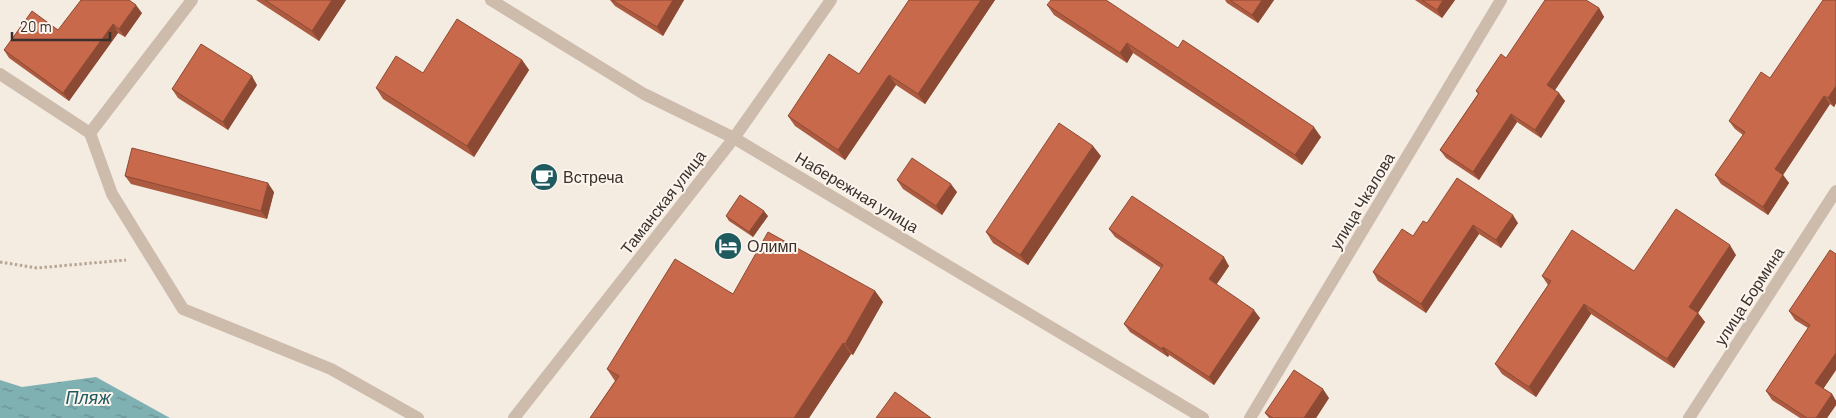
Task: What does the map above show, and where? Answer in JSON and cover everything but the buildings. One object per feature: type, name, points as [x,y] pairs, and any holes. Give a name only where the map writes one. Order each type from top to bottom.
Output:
[{"type":"street","points":[[90,133],[192,0]]},
{"type":"street","name":"Набережная улица","points":[[490,0],[644,94],[734,138],[1203,418]]},
{"type":"street","name":"Таманская улица","points":[[514,418],[734,138],[831,0]]},
{"type":"street","name":"улица Чкалова","points":[[1250,418],[1502,0]]},
{"type":"street","points":[[0,74],[90,133],[112,194],[183,309],[331,369],[418,418]]},
{"type":"street","name":"улица Бормина","points":[[1689,418],[1836,191]]},
{"type":"path","points":[[0,262],[37,268],[152,258]]},
{"type":"water","name":"Пляж","points":[[96,377],[170,418],[0,418],[0,380],[22,387]]},
{"type":"place","name":"Встреча","points":[[544,177]]},
{"type":"place","name":"Олимп","points":[[728,246]]}]
